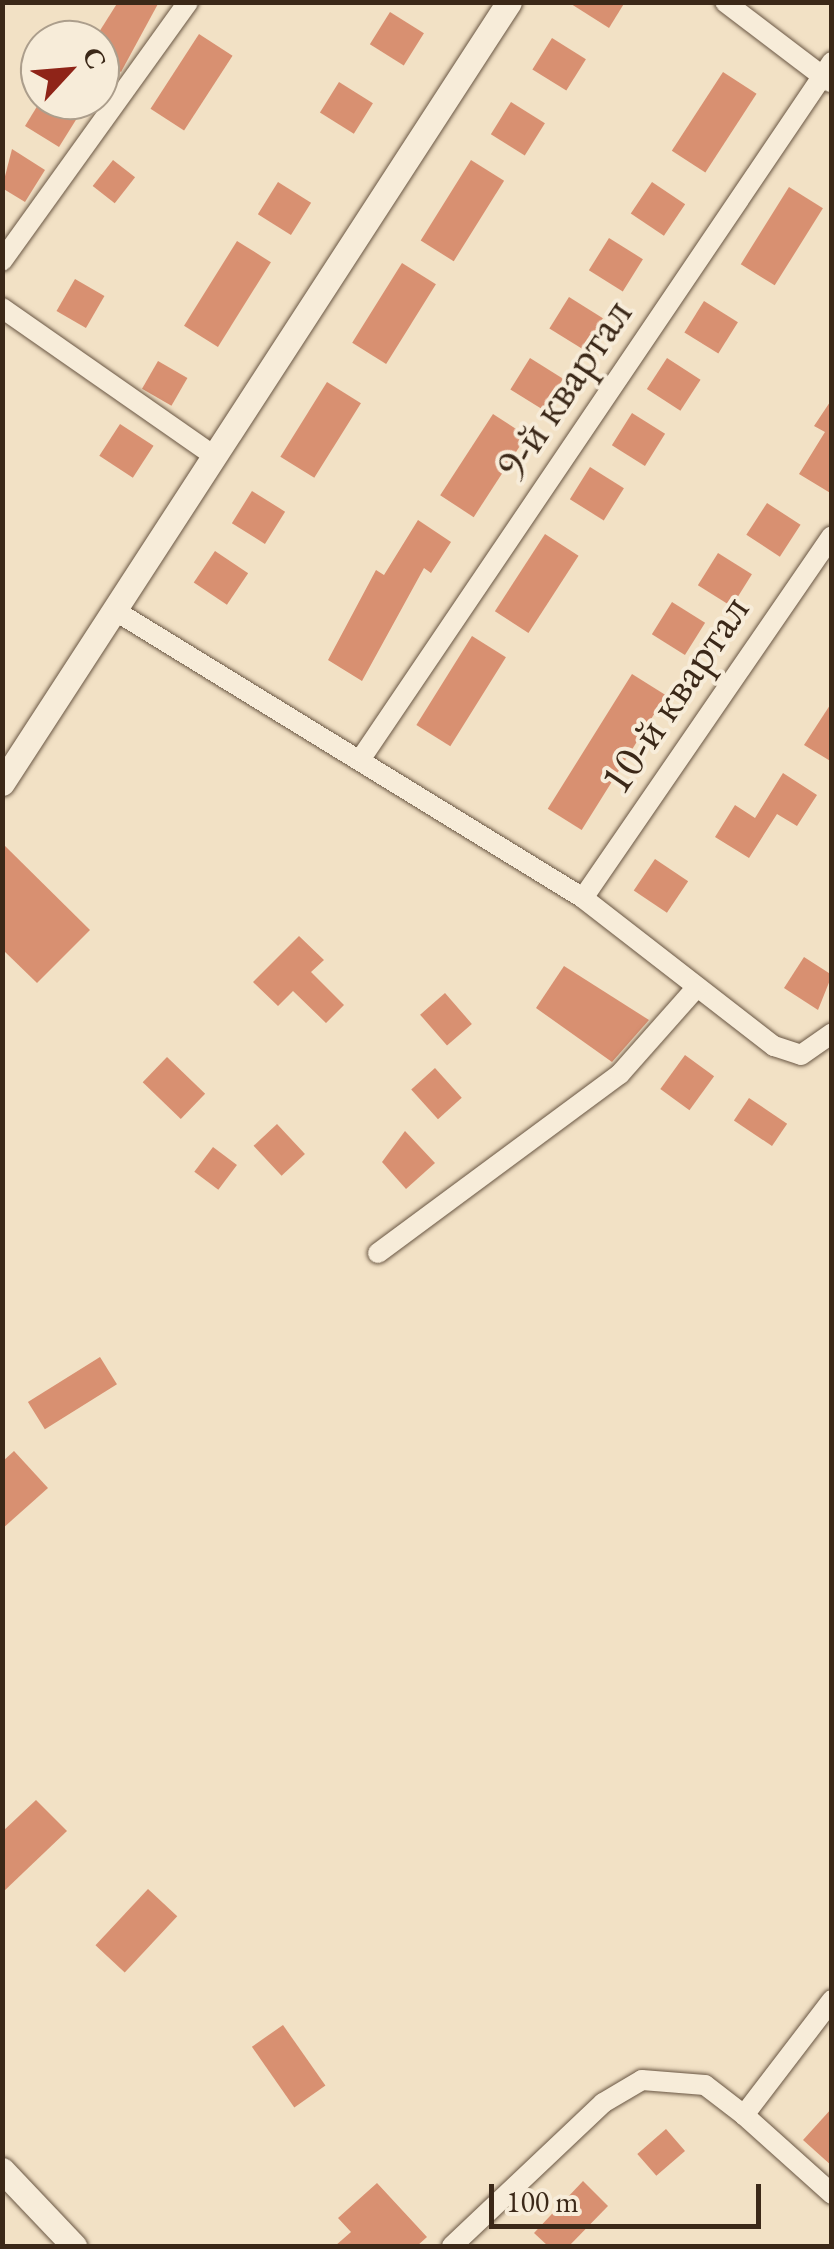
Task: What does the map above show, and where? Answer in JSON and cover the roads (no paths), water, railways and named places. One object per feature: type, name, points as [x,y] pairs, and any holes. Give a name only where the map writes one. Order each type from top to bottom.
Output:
[{"type":"street","points":[[3,260],[188,2]]},
{"type":"street","points":[[2,783],[509,2]]},
{"type":"street","points":[[725,2],[828,74]]},
{"type":"street","name":"9-й квартал","points":[[360,760],[828,74]]},
{"type":"street","points":[[2,308],[214,456]]},
{"type":"street","name":"10-й квартал","points":[[583,898],[832,536]]},
{"type":"street","points":[[114,610],[583,898],[774,1046],[801,1055],[832,1033]]},
{"type":"street","points":[[378,1253],[620,1074],[697,986]]},
{"type":"street","points":[[744,2115],[832,2000]]},
{"type":"street","points":[[452,2246],[603,2104],[642,2080],[704,2085],[744,2115],[832,2194]]},
{"type":"street","points":[[2,2170],[74,2246]]}]
